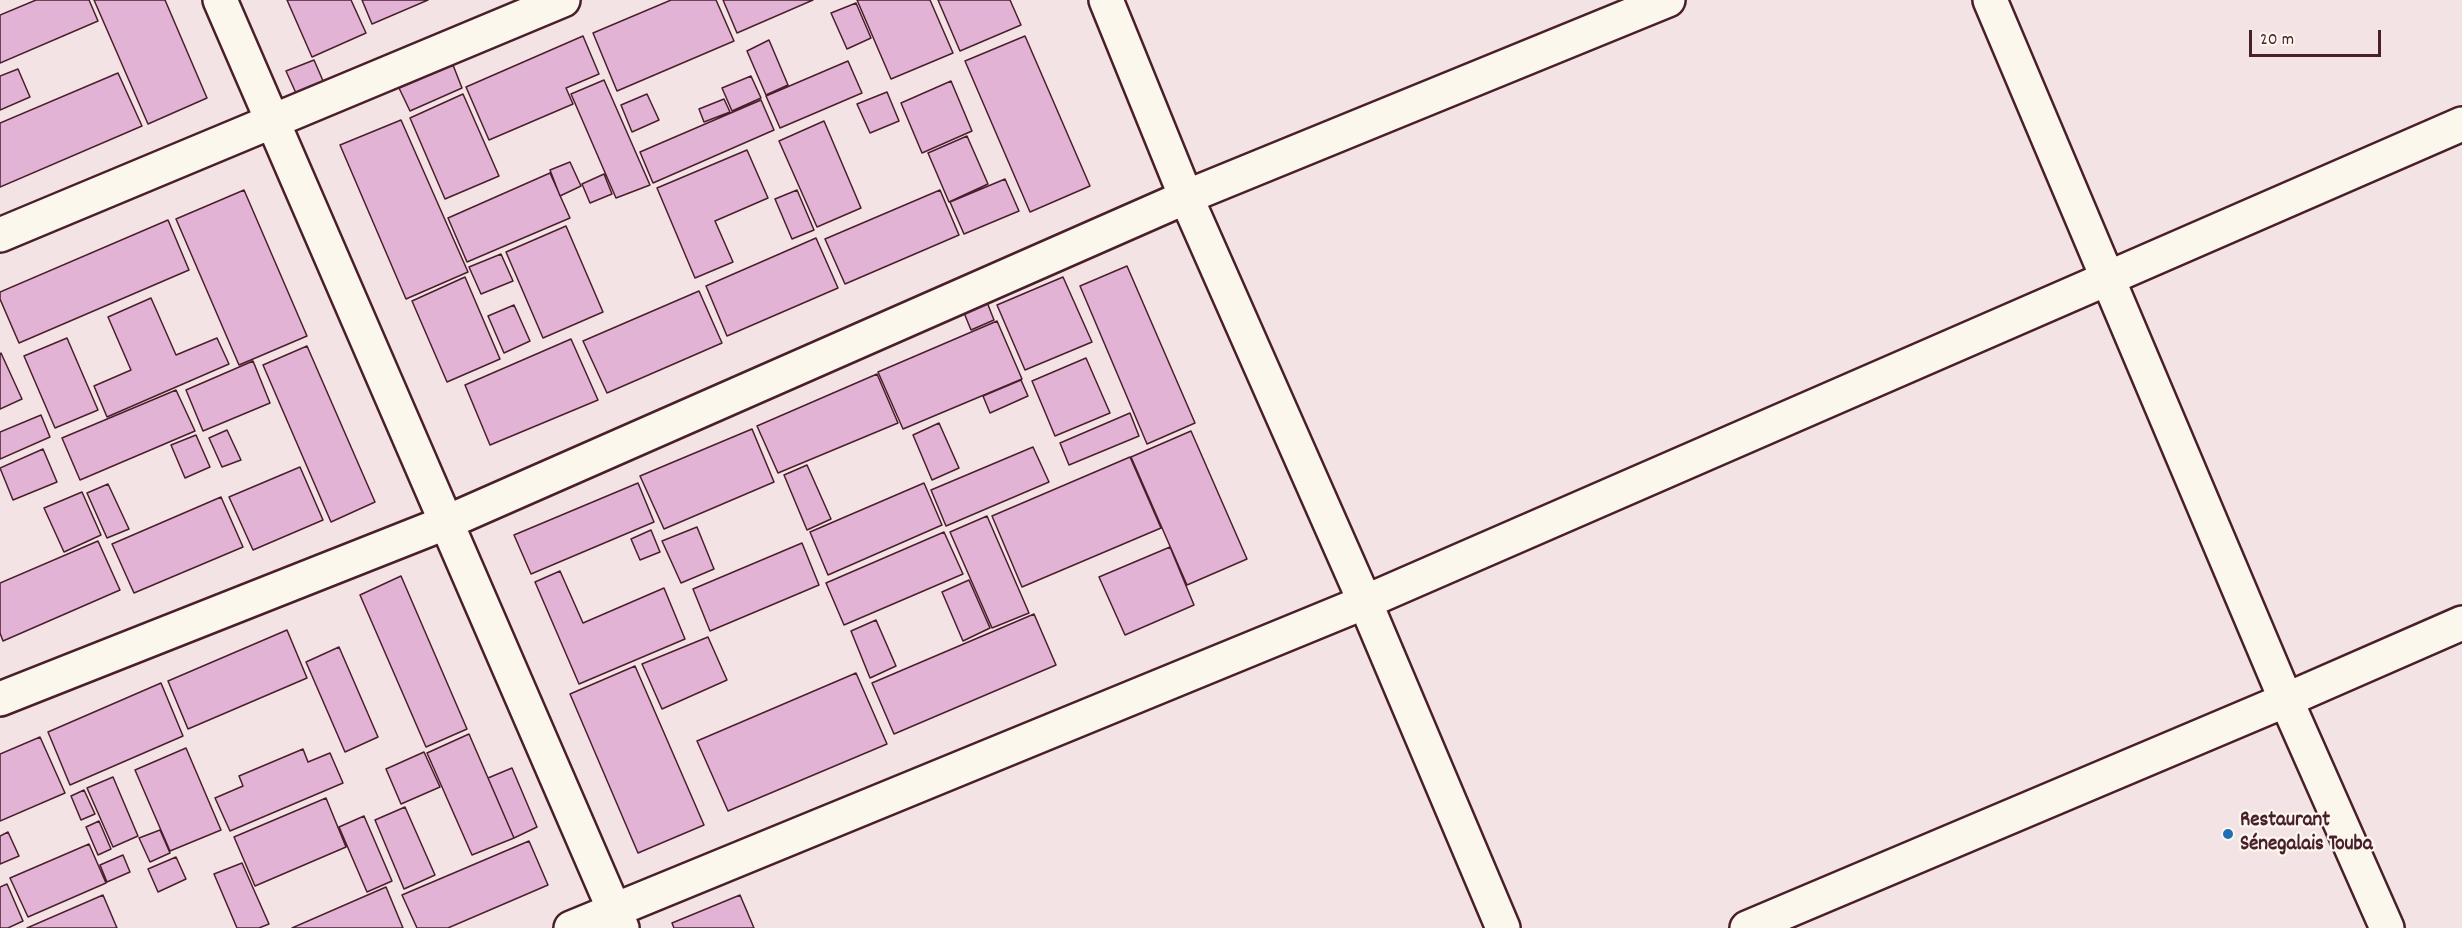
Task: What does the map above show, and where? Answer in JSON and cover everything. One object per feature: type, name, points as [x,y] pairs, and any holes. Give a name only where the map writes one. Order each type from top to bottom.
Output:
[{"type":"street","points":[[220,0],[618,919]]},
{"type":"street","points":[[0,235],[273,123],[563,0]]},
{"type":"street","points":[[1106,0],[1186,197],[1365,602],[1503,928]]},
{"type":"street","points":[[0,699],[445,523],[1186,197],[1668,0]]},
{"type":"street","points":[[1990,0],[2286,700],[2387,928]]},
{"type":"street","points":[[571,928],[618,919],[1365,602],[2462,124]]},
{"type":"street","points":[[1747,928],[2462,623]]},
{"type":"building","points":[[36,0],[89,0],[98,21],[0,63],[0,15]]},
{"type":"building","points":[[94,0],[165,0],[207,98],[148,124]]},
{"type":"building","points":[[287,0],[351,0],[366,33],[312,57]]},
{"type":"building","points":[[362,0],[428,0],[372,24]]},
{"type":"building","points":[[671,0],[716,0],[734,41],[617,91],[593,33]]},
{"type":"building","points":[[723,0],[813,0],[737,33]]},
{"type":"building","points":[[857,0],[930,0],[953,53],[891,79]]},
{"type":"building","points":[[938,0],[1010,0],[1021,25],[960,51]]},
{"type":"building","points":[[856,3],[871,38],[847,49],[831,13]]},
{"type":"building","points":[[583,36],[599,74],[566,88],[573,104],[489,140],[466,87]]},
{"type":"building","points":[[1025,36],[1090,186],[1030,212],[965,61]]},
{"type":"building","points":[[769,40],[788,85],[766,95],[747,51]]},
{"type":"building","points":[[314,60],[327,90],[300,102],[286,71]]},
{"type":"building","points":[[848,61],[862,93],[780,128],[766,96]]},
{"type":"building","points":[[453,65],[462,88],[410,111],[399,88]]},
{"type":"building","points":[[18,69],[30,97],[0,110],[0,76]]},
{"type":"building","points":[[118,73],[142,126],[0,187],[0,123]]},
{"type":"building","points":[[751,76],[761,98],[732,111],[722,88]]},
{"type":"building","points":[[604,80],[650,185],[616,198],[571,94]]},
{"type":"building","points":[[951,81],[972,131],[922,153],[901,103]]},
{"type":"building","points":[[887,92],[899,121],[870,133],[857,104]]},
{"type":"building","points":[[463,94],[499,176],[445,199],[410,118]]},
{"type":"building","points":[[647,94],[659,120],[632,132],[621,105]]},
{"type":"building","points":[[724,99],[730,112],[704,122],[699,109]]},
{"type":"building","points":[[761,100],[774,130],[653,183],[640,152]]},
{"type":"building","points":[[401,120],[468,272],[406,299],[340,145]]},
{"type":"building","points":[[824,121],[861,208],[817,227],[779,141]]},
{"type":"building","points":[[967,136],[988,184],[949,202],[928,153]]},
{"type":"building","points":[[747,150],[768,198],[715,221],[733,262],[695,278],[657,188]]},
{"type":"building","points":[[570,162],[581,186],[560,196],[550,170]]},
{"type":"building","points":[[550,173],[570,218],[467,262],[448,218]]},
{"type":"building","points":[[604,174],[612,194],[590,203],[582,184]]},
{"type":"building","points":[[1005,179],[1019,211],[964,234],[950,202]]},
{"type":"building","points":[[244,190],[307,336],[239,365],[176,219]]},
{"type":"building","points":[[797,190],[814,230],[792,239],[775,199]]},
{"type":"building","points":[[940,190],[959,235],[845,284],[825,239]]},
{"type":"building","points":[[168,220],[189,270],[19,343],[0,299],[0,292]]},
{"type":"building","points":[[566,226],[603,312],[543,338],[506,252]]},
{"type":"building","points":[[816,238],[838,288],[727,336],[706,286]]},
{"type":"building","points":[[501,254],[513,281],[481,294],[469,267]]},
{"type":"building","points":[[1127,266],[1195,423],[1147,444],[1080,286]]},
{"type":"building","points":[[465,277],[500,359],[447,382],[412,301]]},
{"type":"building","points":[[1063,277],[1092,342],[1025,370],[997,305]]},
{"type":"building","points":[[699,291],[722,343],[607,393],[583,341]]},
{"type":"building","points":[[983,292],[994,320],[971,330],[960,303]]},
{"type":"building","points":[[151,298],[176,355],[217,338],[229,364],[107,417],[94,386],[131,370],[108,317]]},
{"type":"building","points":[[514,305],[530,341],[504,353],[488,316]]},
{"type":"building","points":[[997,321],[1022,379],[903,429],[878,372]]},
{"type":"building","points":[[67,338],[98,410],[55,428],[24,356]]},
{"type":"building","points":[[571,339],[598,400],[490,445],[465,385]]},
{"type":"building","points":[[307,346],[375,502],[331,522],[263,365]]},
{"type":"building","points":[[0,354],[22,399],[0,409]]},
{"type":"building","points":[[1086,358],[1110,413],[1055,436],[1032,381]]},
{"type":"building","points":[[253,361],[270,403],[203,431],[186,390]]},
{"type":"building","points":[[877,374],[898,423],[778,473],[757,426]]},
{"type":"building","points":[[1021,380],[1028,396],[990,413],[983,396]]},
{"type":"building","points":[[176,390],[195,431],[80,480],[62,438]]},
{"type":"building","points":[[1130,413],[1139,436],[1069,465],[1060,443]]},
{"type":"building","points":[[41,415],[50,437],[0,459],[0,432]]},
{"type":"building","points":[[939,423],[959,468],[932,480],[913,435]]},
{"type":"building","points":[[752,429],[774,482],[664,529],[640,476]]},
{"type":"building","points":[[227,430],[241,460],[222,467],[209,438]]},
{"type":"building","points":[[1191,431],[1247,559],[1187,585],[1131,457]]},
{"type":"building","points":[[196,435],[210,467],[185,478],[171,445]]},
{"type":"building","points":[[1033,447],[1049,482],[946,526],[931,490]]},
{"type":"building","points":[[43,449],[57,482],[13,500],[0,468]]},
{"type":"building","points":[[1130,457],[1161,528],[1022,587],[992,516]]},
{"type":"building","points":[[807,465],[831,519],[807,530],[784,475]]},
{"type":"building","points":[[300,467],[323,520],[253,550],[229,497]]},
{"type":"building","points":[[638,483],[654,522],[531,574],[514,535]]},
{"type":"building","points":[[924,483],[942,525],[828,575],[810,532]]},
{"type":"building","points":[[108,484],[129,529],[107,538],[87,493]]},
{"type":"building","points":[[82,492],[101,535],[64,552],[44,508]]},
{"type":"building","points":[[221,497],[243,547],[134,593],[112,544]]},
{"type":"building","points":[[987,516],[1029,613],[992,628],[950,532]]},
{"type":"building","points":[[697,527],[714,569],[681,583],[662,541]]},
{"type":"building","points":[[651,530],[660,552],[640,560],[631,539]]},
{"type":"building","points":[[944,532],[963,574],[844,625],[826,583]]},
{"type":"building","points":[[98,541],[120,590],[3,641],[0,633],[0,583]]},
{"type":"building","points":[[802,543],[819,585],[710,631],[693,589]]},
{"type":"building","points":[[1170,547],[1194,605],[1125,635],[1099,577]]},
{"type":"building","points":[[560,571],[583,623],[664,588],[685,639],[579,684],[535,582]]},
{"type":"building","points":[[401,576],[467,729],[426,747],[360,595]]},
{"type":"building","points":[[969,580],[990,628],[963,641],[942,592]]},
{"type":"building","points":[[1034,614],[1056,665],[894,734],[872,683]]},
{"type":"building","points":[[876,620],[896,666],[870,678],[851,631]]},
{"type":"building","points":[[287,630],[307,678],[188,729],[168,681]]},
{"type":"building","points":[[708,637],[727,680],[662,709],[642,664]]},
{"type":"building","points":[[339,647],[378,737],[345,752],[306,662]]},
{"type":"building","points":[[635,666],[704,825],[638,853],[570,694]]},
{"type":"building","points":[[856,673],[887,744],[728,811],[697,741]]},
{"type":"building","points":[[161,683],[183,736],[70,785],[48,732]]},
{"type":"building","points":[[469,734],[514,838],[472,855],[427,753]]},
{"type":"building","points":[[40,737],[65,793],[0,821],[0,754]]},
{"type":"building","points":[[186,748],[221,830],[170,851],[135,770]]},
{"type":"building","points":[[303,749],[308,762],[330,753],[343,783],[230,831],[215,798],[243,786],[239,776]]},
{"type":"building","points":[[424,752],[440,787],[401,804],[386,769]]},
{"type":"building","points":[[512,768],[537,827],[514,838],[488,778]]},
{"type":"building","points":[[113,777],[138,836],[113,847],[87,788]]},
{"type":"building","points":[[84,790],[95,814],[81,820],[71,796]]},
{"type":"building","points":[[326,798],[346,847],[255,886],[234,837]]},
{"type":"building","points":[[405,807],[435,875],[404,889],[375,820]]},
{"type":"building","points":[[364,816],[392,881],[367,892],[339,827]]},
{"type":"building","points":[[99,821],[111,849],[98,855],[86,827]]},
{"type":"building","points":[[160,830],[170,853],[150,862],[139,838]]},
{"type":"building","points":[[8,832],[19,856],[0,864],[0,836]]},
{"type":"building","points":[[529,841],[548,885],[448,928],[417,928],[402,895]]},
{"type":"building","points":[[89,844],[106,883],[28,917],[10,878]]},
{"type":"building","points":[[123,855],[130,872],[107,882],[100,865]]},
{"type":"building","points":[[176,857],[186,879],[158,892],[148,869]]},
{"type":"building","points":[[242,863],[269,924],[259,928],[237,928],[214,874]]},
{"type":"building","points":[[7,884],[23,921],[8,928],[0,928],[0,887]]},
{"type":"building","points":[[386,887],[403,928],[292,928]]},
{"type":"building","points":[[103,895],[117,928],[27,928]]},
{"type":"building","points":[[740,895],[754,928],[674,928],[672,923]]},
{"type":"place","name":"Restaurant Sénegalais Touba","points":[[2228,834]]}]
